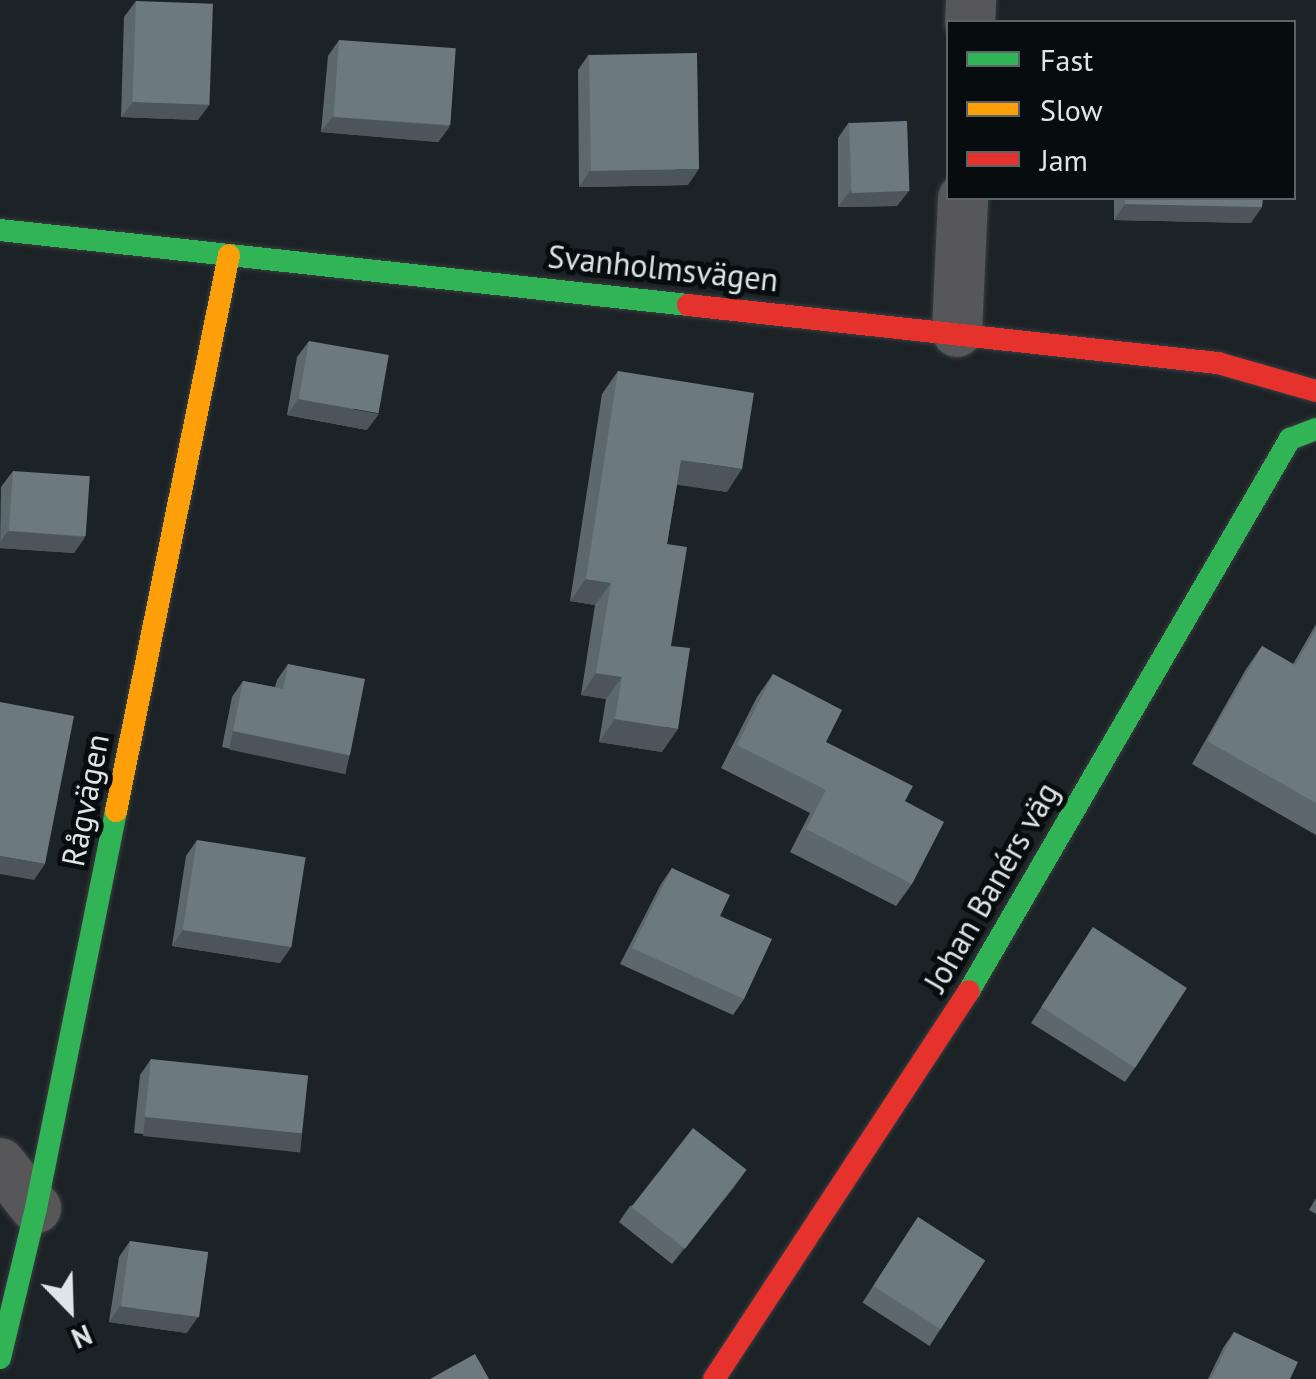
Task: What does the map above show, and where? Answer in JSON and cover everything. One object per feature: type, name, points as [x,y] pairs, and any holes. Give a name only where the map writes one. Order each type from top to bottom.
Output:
[{"type":"street","points":[[957,332],[964,200]]},
{"type":"street","name":"Svanholmsvägen","points":[[0,230],[1218,363],[1316,391]]},
{"type":"street","name":"Rågvägen","points":[[0,1358],[36,1208],[230,255]]},
{"type":"street","name":"Johan Banérs väg","points":[[714,1379],[951,1021],[1290,439],[1316,429]]},
{"type":"street","points":[[0,1163],[36,1208]]},
{"type":"building","points":[[136,1],[213,4],[209,105],[132,102]]},
{"type":"building","points":[[339,40],[456,48],[450,125],[334,117]]},
{"type":"building","points":[[697,53],[699,169],[591,171],[589,55]]},
{"type":"building","points":[[907,121],[909,191],[851,193],[849,123]]},
{"type":"building","points":[[1125,200],[1263,200],[1262,207],[1125,204]]},
{"type":"building","points":[[309,341],[389,355],[379,413],[299,399]]},
{"type":"building","points":[[618,371],[754,393],[742,469],[681,460],[667,544],[687,547],[671,646],[690,648],[678,729],[615,719],[622,677],[596,673],[611,583],[586,579]]},
{"type":"building","points":[[13,471],[90,476],[86,536],[9,531]]},
{"type":"building","points":[[1316,629],[1316,803],[1207,741],[1262,646],[1295,665]]},
{"type":"building","points":[[288,664],[365,679],[350,755],[233,731],[243,681],[283,689]]},
{"type":"building","points":[[773,674],[842,710],[826,742],[913,786],[905,801],[944,822],[912,884],[806,829],[826,790],[737,745]]},
{"type":"building","points":[[0,702],[74,716],[45,864],[0,856]]},
{"type":"building","points":[[197,840],[306,857],[291,947],[183,930]]},
{"type":"building","points":[[672,868],[730,895],[720,916],[772,939],[744,999],[632,948]]},
{"type":"building","points":[[1093,927],[1187,988],[1135,1068],[1041,1007]]},
{"type":"building","points":[[151,1059],[308,1076],[302,1133],[145,1117]]},
{"type":"building","points":[[693,1128],[747,1170],[685,1249],[631,1207]]},
{"type":"building","points":[[918,1217],[985,1261],[940,1329],[873,1286]]},
{"type":"building","points":[[130,1241],[208,1252],[199,1317],[121,1306]]},
{"type":"building","points":[[1234,1332],[1298,1362],[1290,1379],[1211,1379]]},
{"type":"building","points":[[475,1354],[489,1379],[430,1379]]},
{"type":"traffic: fast","points":[[0,230],[688,305]]},
{"type":"traffic: fast","points":[[969,991],[1290,439],[1316,429]]},
{"type":"traffic: fast","points":[[0,1358],[36,1208],[116,811]]},
{"type":"traffic: slow","points":[[116,811],[229,255]]},
{"type":"traffic: jam","points":[[688,305],[1218,363],[1316,391]]},
{"type":"traffic: jam","points":[[714,1379],[969,991]]}]
